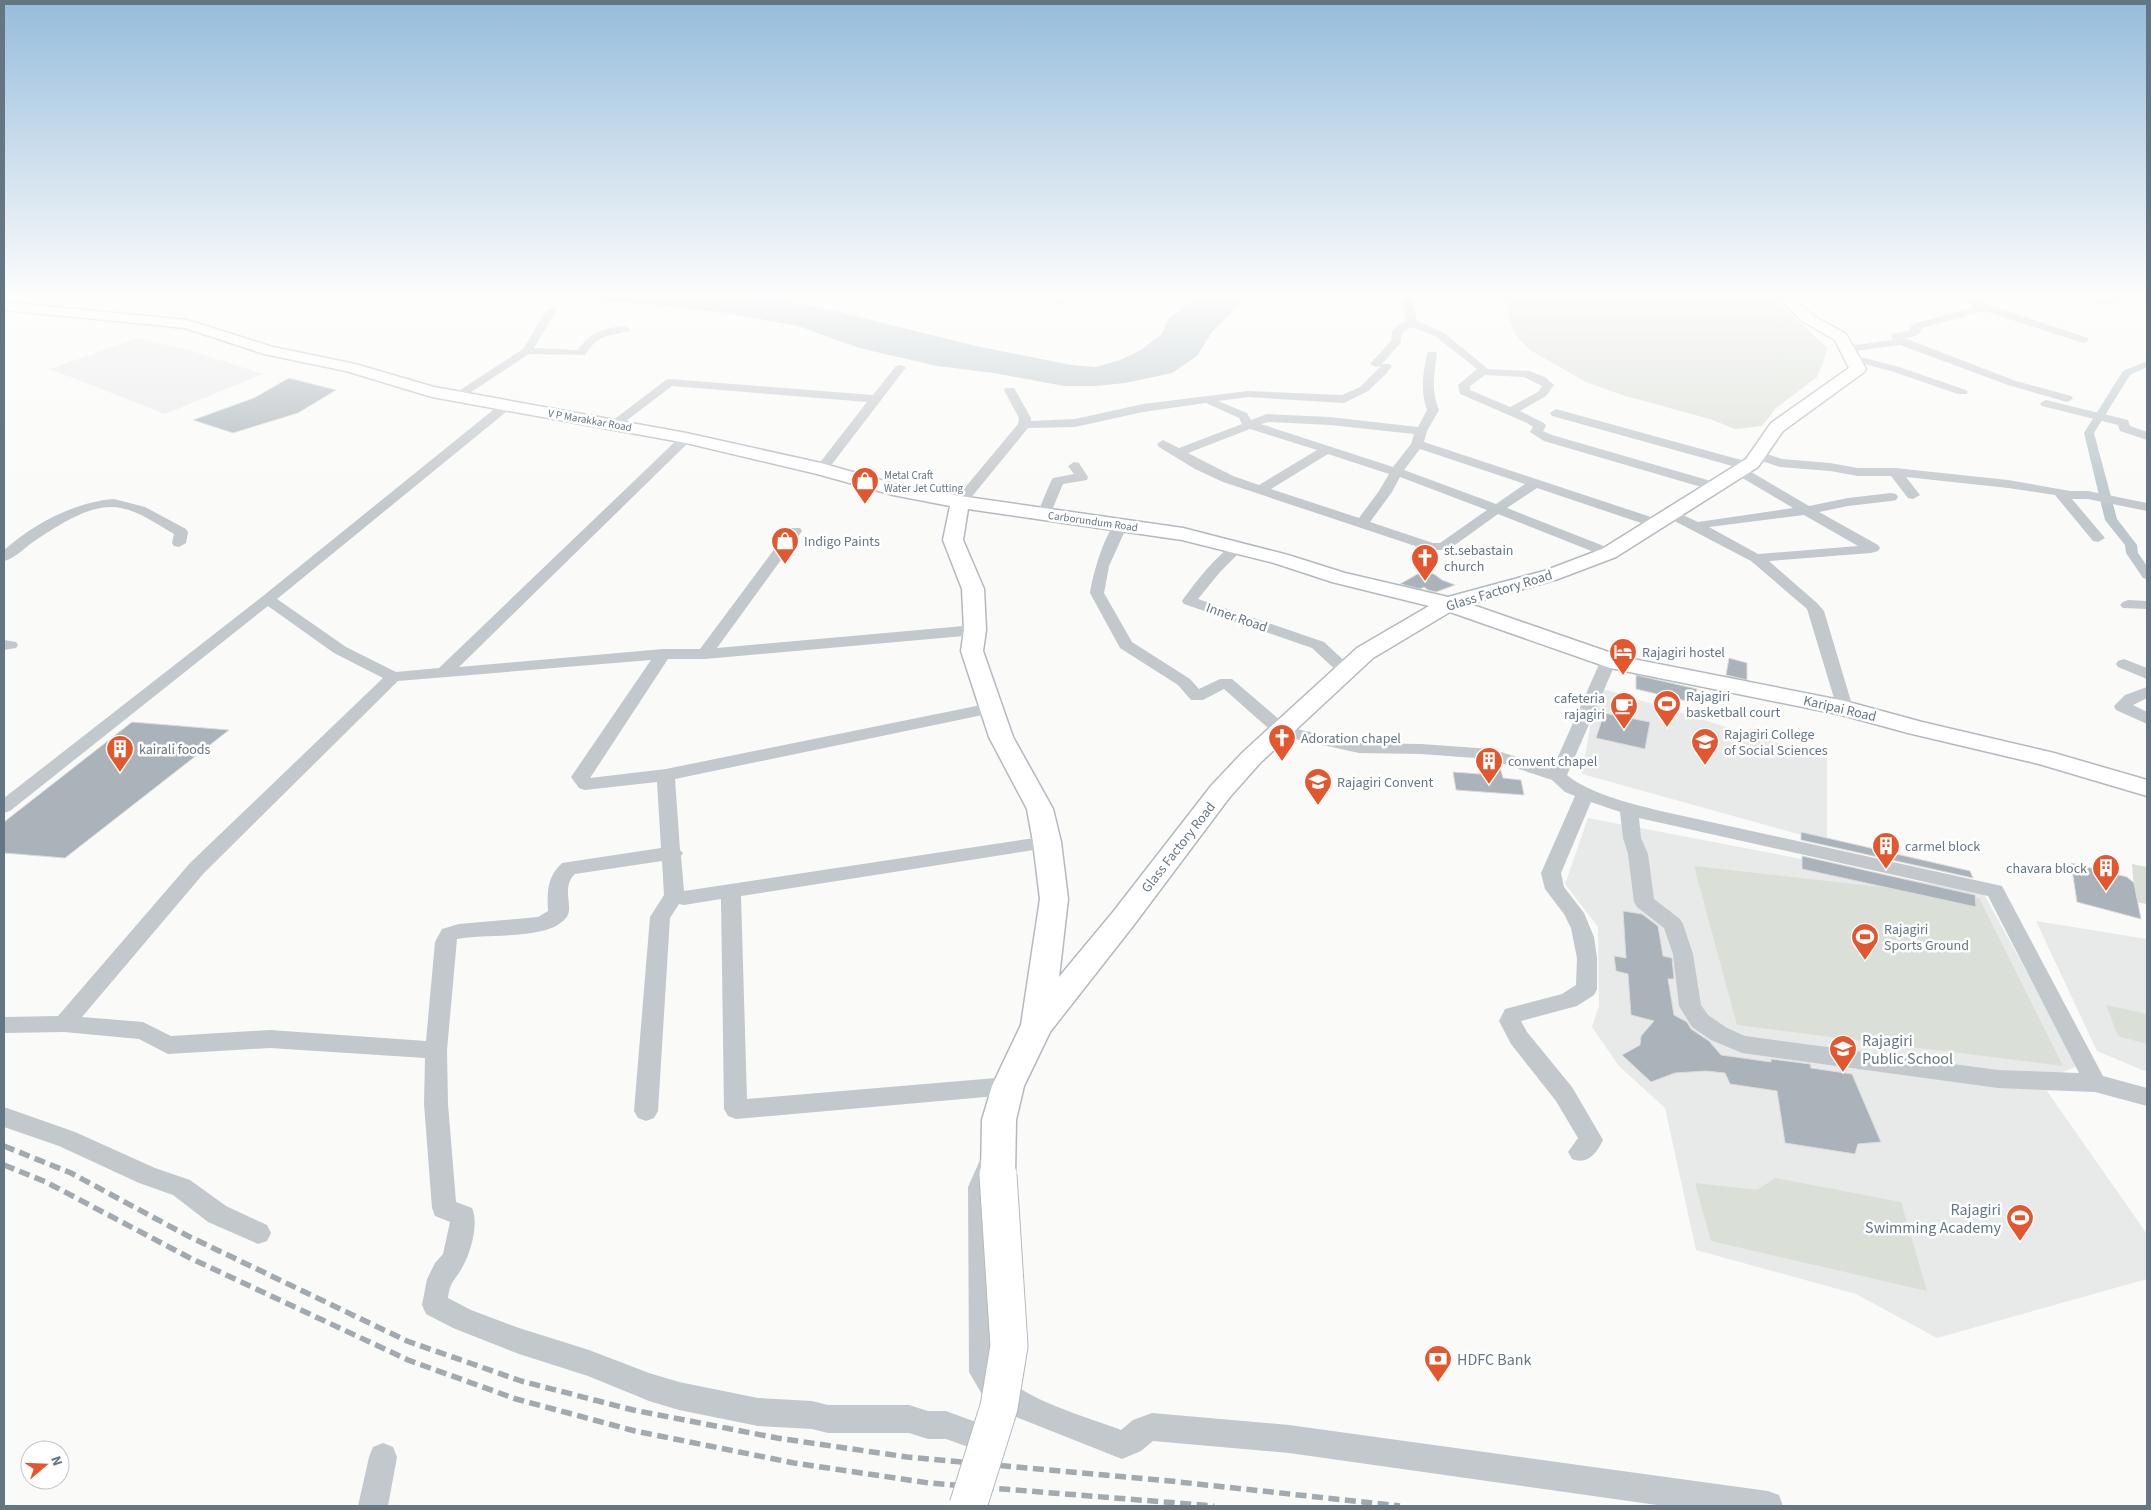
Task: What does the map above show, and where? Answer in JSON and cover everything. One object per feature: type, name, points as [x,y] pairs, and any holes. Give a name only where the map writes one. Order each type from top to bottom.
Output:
[{"type":"street","name":"V P Marakkar Road","points":[[354,367],[432,392],[614,424],[736,450]]},
{"type":"street","points":[[458,396],[502,367]]},
{"type":"street","points":[[1024,425],[1075,423],[1143,408],[1248,394],[1344,399],[1364,389],[1381,373],[1381,367]]},
{"type":"street","points":[[1362,523],[1385,492],[1432,416],[1433,410],[1428,397],[1427,383],[1430,367]]},
{"type":"street","points":[[1482,367],[1482,372]]},
{"type":"street","name":"Glass Factory Road","points":[[968,1506],[994,1426],[1007,1372],[1009,1346],[998,1166],[1000,1120],[1008,1086],[1037,1025],[1123,919],[1220,792],[1251,758],[1365,653],[1448,604],[1551,575],[1609,553],[1748,464],[1777,427],[1858,369],[1857,367]]},
{"type":"street","points":[[1890,367],[1962,392]]},
{"type":"street","points":[[1970,367],[2012,383],[2067,398]]},
{"type":"street","points":[[821,469],[900,368]]},
{"type":"street","points":[[1512,411],[1542,394],[1548,385],[1538,378],[1521,372],[1482,372],[1464,385],[1464,392],[1531,420],[1540,426],[1536,432],[1548,438],[1713,486]]},
{"type":"street","points":[[614,424],[670,382],[876,399]]},
{"type":"street","points":[[2035,389],[2026,400],[2124,423],[2124,428],[2147,436]]},
{"type":"street","points":[[1010,390],[1024,418],[1024,425],[960,502],[953,540],[973,589],[975,630],[972,651],[1001,737],[1040,809],[1047,842],[1054,899],[1037,1025]]},
{"type":"street","points":[[1212,403],[1244,416],[1248,424],[1328,449],[1498,508],[1609,553]]},
{"type":"street","points":[[6,804],[268,599],[507,405]]},
{"type":"street","points":[[1556,413],[1748,464],[1780,463],[1830,467],[1858,472],[1895,472],[2008,484],[2103,498],[2147,507]]},
{"type":"street","points":[[1178,453],[1248,424],[1267,418],[1285,417],[1419,438],[1536,483],[1696,526],[1756,558],[1816,611],[1845,708]]},
{"type":"street","points":[[442,674],[686,438]]},
{"type":"street","points":[[1163,444],[1200,466],[1228,479],[1432,547],[1443,548],[1455,537],[1536,483]]},
{"type":"street","points":[[1261,490],[1328,449]]},
{"type":"street","name":"Carborundum Road","points":[[736,450],[821,469],[893,488],[960,502],[1183,534],[1281,559],[1339,578],[1448,604]]},
{"type":"street","points":[[1748,464],[1809,510],[1873,548],[1756,558]]},
{"type":"street","points":[[1044,514],[1058,481],[1082,477],[1074,466]]},
{"type":"street","points":[[1895,472],[1913,495]]},
{"type":"street","points":[[2065,493],[2061,495],[2098,538]]},
{"type":"street","points":[[1696,526],[1809,510],[1848,502],[1891,498]]},
{"type":"street","points":[[4,557],[19,543],[39,530],[86,509],[113,503],[129,506],[181,532],[179,543]]},
{"type":"street","points":[[1121,524],[1102,566],[1097,593],[1126,646],[1184,682],[1197,696],[1226,682],[1282,731],[1359,748],[1421,749],[1491,754],[1558,776],[1571,788],[1629,809],[1995,891],[2095,1083]]},
{"type":"street","points":[[705,654],[795,531]]},
{"type":"street","name":"Inner Road","points":[[1237,548],[1215,569],[1189,601],[1318,645],[1346,671]]},
{"type":"street","points":[[268,599],[340,650],[393,677],[663,654],[705,654],[975,630]]},
{"type":"street","name":"Karipai Road","points":[[1448,604],[1609,660],[1845,708],[1917,728],[2045,758],[2147,788]]},
{"type":"street","points":[[2128,605],[2147,605]]},
{"type":"street","points":[[663,654],[580,777],[585,784],[666,775],[991,708]]},
{"type":"street","points":[[1558,776],[1609,660]]},
{"type":"street","points":[[2124,664],[2147,674]]},
{"type":"street","points":[[64,1024],[197,868],[393,677]]},
{"type":"street","points":[[2147,692],[2131,699],[2122,706],[2147,719]]},
{"type":"street","points":[[646,1111],[660,917],[674,896],[673,853],[666,775]]},
{"type":"street","points":[[1580,1152],[1591,1140],[1564,1094],[1518,1038],[1510,1021],[1513,1015],[1569,1000],[1586,989],[1588,969],[1586,942],[1572,910],[1552,885],[1552,872],[1585,793]]},
{"type":"street","points":[[1629,809],[1632,838],[1638,854],[1644,902],[1673,924],[1683,954],[1690,1006],[1700,1021],[1719,1034],[1742,1044],[1998,1079],[2095,1083],[2147,1097]]},
{"type":"street","points":[[674,896],[684,898],[1047,842]]},
{"type":"street","points":[[673,853],[569,868],[560,875],[558,882],[558,914],[542,924],[459,931],[449,934],[444,942],[436,1050],[436,1104],[444,1208],[463,1216],[463,1222],[454,1258],[444,1270],[435,1290],[435,1305],[462,1319],[519,1341],[589,1363],[649,1387],[679,1396],[758,1412],[812,1414],[828,1419],[909,1419],[928,1425],[946,1425],[974,1435]]},
{"type":"street","points":[[731,891],[736,1109],[1008,1086]]},
{"type":"street","points":[[4,1025],[64,1024],[143,1031],[168,1045],[270,1039],[436,1050]]},
{"type":"street","points":[[4,1117],[67,1139],[148,1176],[181,1187],[217,1214],[258,1233]]},
{"type":"street","points":[[998,1166],[984,1176],[980,1187],[983,1372],[994,1386],[1016,1403],[1122,1445],[1134,1440],[1143,1429],[1152,1427],[1289,1439],[1768,1506]]},
{"type":"street","points":[[374,1506],[383,1457]]},
{"type":"shaded area","points":[[243,367],[263,374],[165,414],[50,369]]},
{"type":"shaded area","points":[[949,367],[1180,367],[1172,373],[1125,383],[1095,386],[1064,386],[994,373]]},
{"type":"shaded area","points":[[1561,367],[1821,367],[1817,377],[1776,408],[1762,426],[1735,429],[1710,419],[1622,395],[1586,382]]},
{"type":"shaded area","name":"Rajagiri College of Social Sciences","points":[[1597,687],[1827,758],[1827,842],[1582,774]]},
{"type":"shaded area","name":"Rajagiri Public School","points":[[1588,818],[1984,894],[2078,1066],[2040,1081],[2147,1234],[2147,1279],[1937,1338],[1856,1294],[1696,1250],[1665,1108],[1619,1066],[1592,1027],[1599,1006],[1598,927],[1565,884]]},
{"type":"shaded area","points":[[2132,864],[2147,867],[2147,904],[2135,902]]},
{"type":"shaded area","name":"Rajagiri Sports Ground","points":[[1694,866],[1979,898],[2063,1066],[1737,1025]]},
{"type":"shaded area","points":[[2036,921],[2147,939],[2147,1072],[2097,1051]]},
{"type":"shaded area","points":[[2106,1005],[2147,1014],[2147,1044],[2118,1036]]},
{"type":"shaded area","points":[[1775,1178],[1901,1202],[1927,1291],[1711,1241],[1695,1183],[1757,1190]]},
{"type":"building","points":[[289,378],[336,390],[298,413],[233,433],[193,420],[254,398]]},
{"type":"building","name":"st.sebastain church","points":[[1423,571],[1434,574],[1442,580],[1455,585],[1436,592],[1424,587],[1420,589],[1400,584]]},
{"type":"building","points":[[1729,658],[1747,663],[1747,680],[1726,675]]},
{"type":"building","points":[[1636,675],[1697,689],[1695,703],[1636,689]]},
{"type":"building","name":"cafeteria rajagiri","points":[[1604,713],[1650,722],[1645,749],[1596,738]]},
{"type":"building","name":"kairali foods","points":[[132,722],[229,730],[65,858],[4,853],[4,822]]},
{"type":"building","name":"convent chapel","points":[[1479,766],[1500,767],[1503,778],[1521,780],[1524,795],[1456,790],[1453,772],[1480,774]]},
{"type":"building","points":[[1801,832],[1970,871],[1973,878],[1801,840]]},
{"type":"building","points":[[1802,856],[1975,895],[1976,907],[1802,869]]},
{"type":"building","name":"chavara block","points":[[2071,863],[2127,877],[2134,883],[2141,919],[2077,902]]},
{"type":"building","points":[[1623,911],[1642,914],[1658,926],[1663,956],[1672,958],[1674,979],[1668,979],[1674,1015],[1687,1022],[1691,1029],[1709,1041],[1721,1055],[1771,1062],[1771,1059],[1810,1064],[1811,1068],[1852,1074],[1881,1142],[1858,1144],[1855,1154],[1785,1143],[1777,1091],[1730,1084],[1725,1073],[1706,1071],[1675,1073],[1651,1082],[1622,1055],[1640,1045],[1641,1036],[1654,1021],[1631,1015],[1628,974],[1616,971],[1614,956],[1626,958]]},
{"type":"waterway","points":[[2139,367],[2126,373],[2089,433],[2111,520],[2131,545],[2132,553],[2147,575]]},
{"type":"railway","points":[[4,1146],[71,1173],[188,1236],[407,1341],[521,1381],[633,1410],[777,1438],[907,1457],[1170,1481],[1400,1506]]},
{"type":"railway","points":[[4,1165],[46,1182],[190,1258],[408,1360],[516,1399],[635,1431],[794,1463],[929,1483],[1214,1506]]},
{"type":"place","name":"Metal Craft Water Jet Cutting","points":[[865,505]]},
{"type":"place","name":"Indigo Paints","points":[[785,565]]},
{"type":"place","name":"st.sebastain church","points":[[1425,582]]},
{"type":"place","name":"Rajagiri hostel","points":[[1623,676]]},
{"type":"place","name":"Rajagiri basketball court","points":[[1667,728]]},
{"type":"place","name":"cafeteria rajagiri","points":[[1624,730]]},
{"type":"place","name":"Adoration chapel","points":[[1282,762]]},
{"type":"place","name":"Rajagiri College of Social Sciences","points":[[1705,766]]},
{"type":"place","name":"kairali foods","points":[[120,773]]},
{"type":"place","name":"convent chapel","points":[[1489,785]]},
{"type":"place","name":"Rajagiri Convent","points":[[1318,806]]},
{"type":"place","name":"carmel block","points":[[1886,870]]},
{"type":"place","name":"chavara block","points":[[2106,892]]},
{"type":"place","name":"Rajagiri Sports Ground","points":[[1865,961]]},
{"type":"place","name":"Rajagiri Public School","points":[[1843,1073]]},
{"type":"place","name":"Rajagiri Swimming Academy","points":[[2020,1242]]},
{"type":"place","name":"HDFC Bank","points":[[1438,1383]]}]
